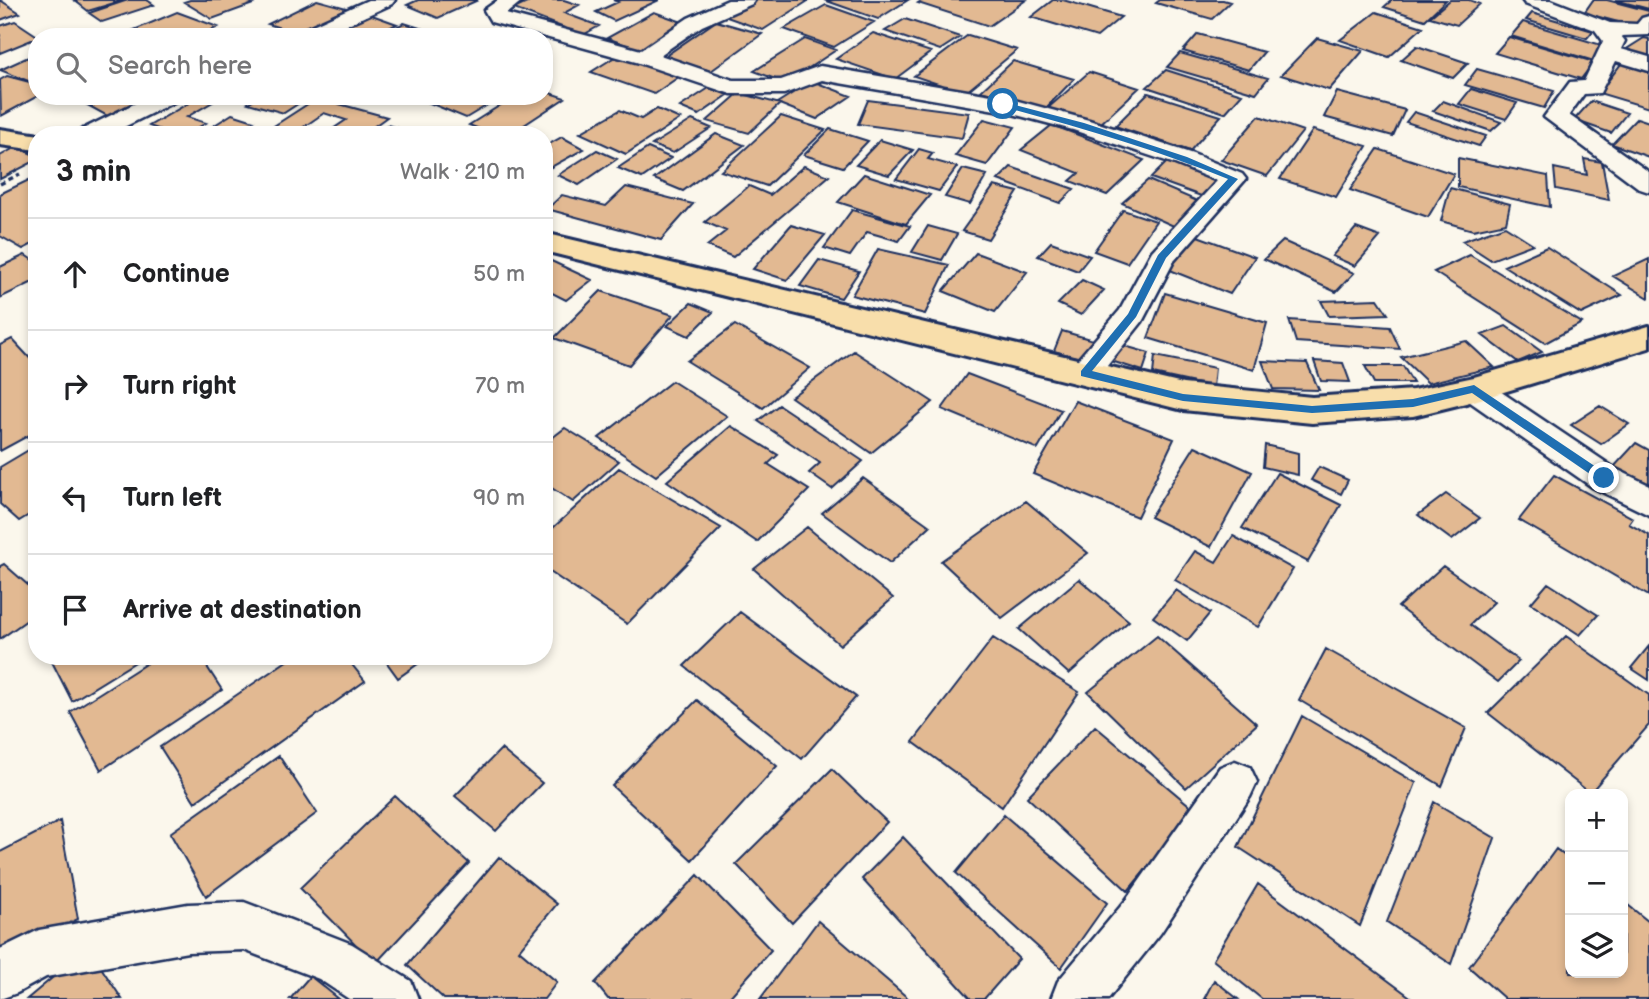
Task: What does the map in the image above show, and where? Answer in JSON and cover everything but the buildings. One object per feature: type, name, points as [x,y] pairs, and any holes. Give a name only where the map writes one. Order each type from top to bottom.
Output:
[{"type":"main road","points":[[0,137],[28,141]]},
{"type":"main road","points":[[553,244],[1183,397],[1312,410],[1413,403],[1474,389],[1649,337]]},
{"type":"street","points":[[322,28],[385,0]]},
{"type":"street","points":[[513,0],[494,10],[498,18],[535,28]]},
{"type":"street","points":[[644,57],[695,22],[745,0]]},
{"type":"street","points":[[1532,0],[1591,21],[1605,29],[1614,41],[1592,88],[1578,87],[1556,117],[1649,184]]},
{"type":"street","points":[[1605,29],[1643,30],[1649,22]]},
{"type":"street","points":[[553,33],[644,57],[731,87],[784,88],[820,73],[1003,104],[1081,125],[1184,159],[1233,179],[1162,257],[1132,315],[1084,373]]},
{"type":"street","points":[[1609,52],[1649,64]]},
{"type":"street","points":[[107,126],[151,105]]},
{"type":"street","points":[[1474,389],[1604,478],[1649,501]]},
{"type":"street","points":[[1076,999],[1143,917],[1235,782]]},
{"type":"street","points":[[0,976],[39,954],[188,928],[244,926],[335,961],[393,999]]},
{"type":"route","points":[[1003,104],[1081,125],[1184,159],[1233,179],[1162,257],[1132,315],[1084,373],[1183,397],[1312,410],[1413,403],[1474,389],[1604,478]]}]
